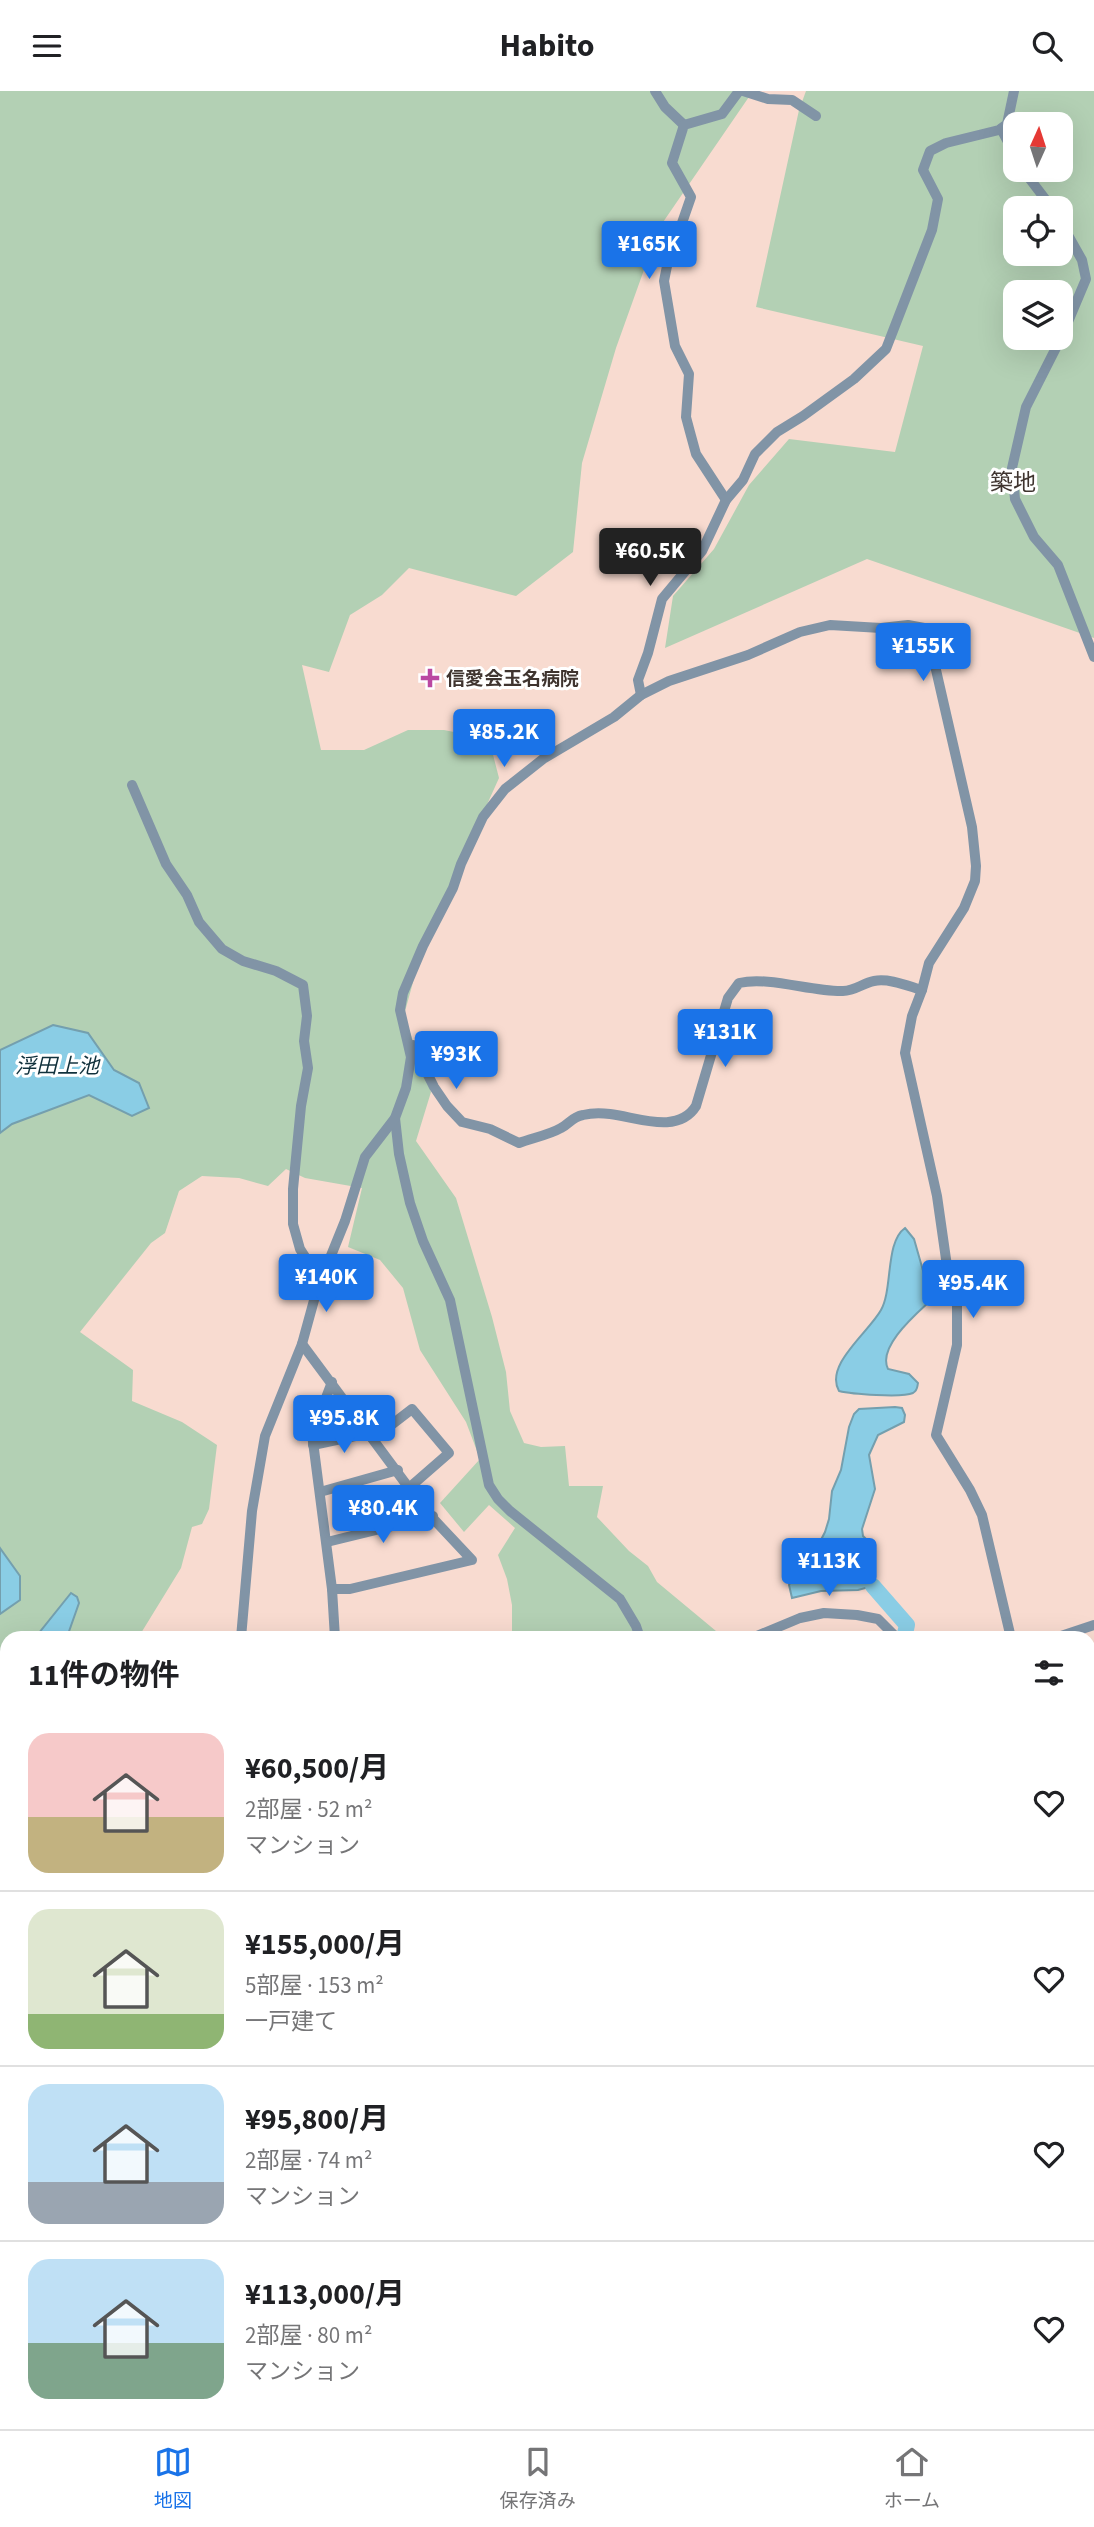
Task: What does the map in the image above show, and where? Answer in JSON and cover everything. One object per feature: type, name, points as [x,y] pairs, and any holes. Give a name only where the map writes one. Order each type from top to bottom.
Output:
[{"type":"street","points":[[655,91],[665,107],[684,125]]},
{"type":"street","points":[[684,125],[722,114],[741,91],[768,99],[792,100],[816,116]]},
{"type":"street","points":[[641,695],[638,680],[662,599],[702,551],[726,500],[743,480],[755,454],[777,432],[853,379],[886,349],[932,230],[938,199],[923,170],[930,151],[946,143],[983,136],[1001,129],[1007,124],[1014,91]]},
{"type":"street","points":[[684,125],[672,163],[691,197],[664,281],[675,346],[689,374],[686,417],[696,454],[726,500]]},
{"type":"street","points":[[1001,129],[1003,133]]},
{"type":"street","points":[[1032,182],[1043,196]]},
{"type":"street","points":[[1073,244],[1082,260],[1086,279],[1062,336],[1026,407],[1013,468],[1015,499],[1034,537],[1058,565],[1094,657]]},
{"type":"street","points":[[241,1631],[259,1463],[265,1436],[302,1344],[318,1277],[328,1263],[345,1221],[365,1157],[395,1118],[406,1088],[411,1057],[400,1010],[404,993],[483,817],[505,789],[543,759],[614,717],[641,695],[669,681],[737,659],[800,632],[820,627],[830,625],[881,628],[908,625],[924,628],[931,649],[972,827],[976,866],[975,881],[964,908],[929,963],[912,1016],[905,1053],[937,1196],[948,1273],[957,1304],[957,1345],[936,1435],[982,1515],[1009,1631]]},
{"type":"street","points":[[132,785],[166,864],[187,895],[199,922],[222,949],[243,961],[276,971],[303,985],[307,1016],[304,1041],[308,1068],[301,1106],[293,1189],[293,1224],[300,1249],[318,1277]]},
{"type":"street","points":[[403,1024],[421,1065],[447,1106],[462,1122],[490,1129],[519,1143],[562,1128],[571,1119],[583,1115],[610,1113],[637,1120],[671,1122],[690,1115],[704,1083],[729,998],[739,983],[844,991],[874,981],[894,982],[922,990]]},
{"type":"street","points":[[395,1118],[398,1154],[410,1203],[423,1241],[450,1300],[489,1485],[510,1511],[620,1599],[638,1631]]},
{"type":"street","points":[[302,1344],[426,1511],[472,1560],[349,1589],[332,1589]]},
{"type":"street","points":[[332,1382],[312,1434],[327,1542],[335,1631]]},
{"type":"street","points":[[313,1445],[371,1436],[412,1409],[449,1453],[410,1487]]},
{"type":"street","points":[[320,1492],[398,1470]]},
{"type":"street","points":[[327,1542],[433,1516]]},
{"type":"street","points":[[769,1631],[800,1618],[824,1613],[878,1619],[890,1631]]},
{"type":"street","points":[[1076,1631],[1094,1625]]},
{"type":"green space","points":[[0,91],[753,91],[659,228],[616,348],[582,463],[573,552],[516,596],[409,568],[382,595],[350,615],[329,672],[302,665],[321,750],[364,750],[408,730],[444,730],[489,739],[499,778],[423,946],[404,1015],[431,1092],[416,1141],[456,1198],[506,1372],[510,1411],[524,1443],[541,1447],[565,1446],[569,1486],[603,1486],[597,1517],[629,1551],[648,1566],[657,1582],[716,1631],[512,1631],[512,1605],[507,1579],[498,1555],[515,1528],[489,1505],[464,1532],[440,1503],[480,1459],[466,1422],[420,1350],[403,1288],[380,1260],[348,1247],[362,1188],[305,1178],[286,1169],[268,1186],[239,1178],[202,1176],[179,1191],[165,1233],[151,1243],[80,1332],[133,1370],[132,1401],[182,1422],[217,1445],[209,1509],[202,1524],[192,1527],[181,1568],[142,1631],[0,1631]]},
{"type":"green space","points":[[806,91],[1094,91],[1094,638],[867,559],[665,648],[673,596],[714,549],[749,485],[789,439],[895,452],[923,346],[756,307],[799,110]]},
{"type":"water","name":"浮田上池","points":[[53,1025],[88,1033],[114,1070],[139,1083],[149,1108],[132,1116],[89,1095],[12,1124],[0,1133],[0,1050]]},
{"type":"water","points":[[905,1228],[914,1239],[924,1274],[932,1286],[931,1300],[900,1331],[888,1351],[886,1360],[888,1369],[909,1374],[918,1383],[917,1390],[898,1395],[839,1391],[836,1381],[843,1360],[875,1319],[885,1301],[894,1244]]},
{"type":"water","points":[[902,1408],[904,1422],[878,1435],[869,1455],[875,1489],[862,1529],[863,1536],[868,1541],[873,1586],[858,1590],[821,1591],[792,1598],[789,1585],[792,1579],[808,1565],[825,1532],[832,1491],[841,1470],[854,1414],[859,1409]]},
{"type":"water","points":[[0,1548],[20,1576],[20,1600],[0,1614]]},
{"type":"water","points":[[71,1593],[77,1597],[79,1603],[69,1631],[41,1631]]},
{"type":"waterway","points":[[873,1586],[907,1625],[906,1631]]},
{"type":"place","name":"信愛会玉名病院","points":[[430,678]]},
{"type":"district","name":"築地","points":[[1013,482]]}]
